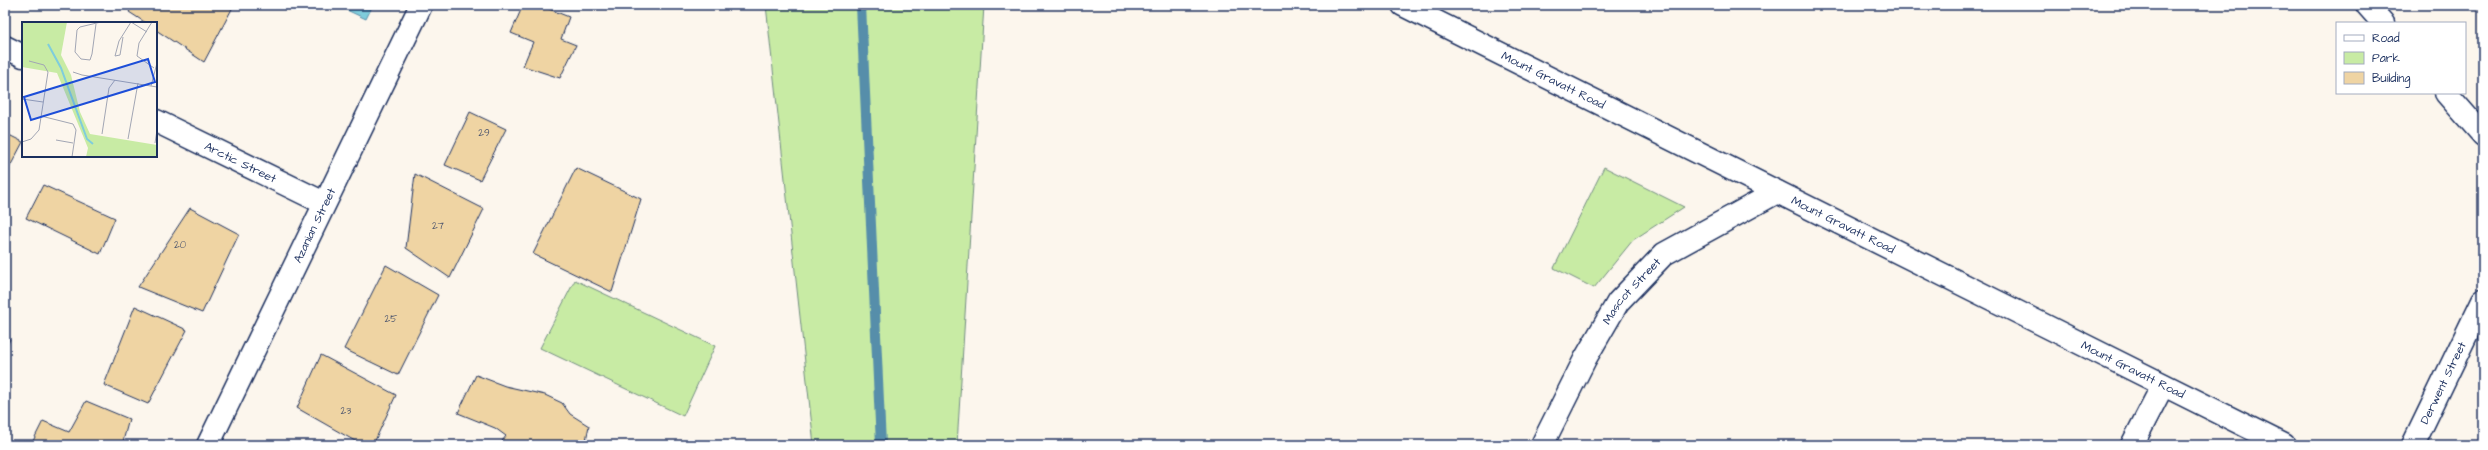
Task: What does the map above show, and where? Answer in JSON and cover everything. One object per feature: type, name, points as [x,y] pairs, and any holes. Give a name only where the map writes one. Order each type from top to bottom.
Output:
[{"type":"street","name":"Azanian Street","points":[[208,445],[421,5]]},
{"type":"street","name":"Mount Gravatt Road","points":[[1403,5],[2284,445]]},
{"type":"street","points":[[2366,5],[2382,22]]},
{"type":"street","points":[[5,47],[22,56]]},
{"type":"street","points":[[2447,94],[2483,135]]},
{"type":"street","name":"Arctic Street","points":[[157,121],[324,203]]},
{"type":"street","name":"Mascot Street","points":[[1542,445],[1585,359],[1618,302],[1664,254],[1777,192]]},
{"type":"street","name":"Derwent Street","points":[[2413,445],[2483,300]]},
{"type":"street","points":[[2132,445],[2163,385]]},
{"type":"green space","points":[[766,5],[984,5],[957,445],[814,445]]},
{"type":"green space","points":[[1604,167],[1684,207],[1633,240],[1594,288],[1554,268]]},
{"type":"green space","points":[[575,280],[715,346],[683,416],[540,348]]},
{"type":"water","points":[[336,5],[373,5],[366,19]]},
{"type":"building","points":[[133,5],[234,5],[204,62],[157,31],[157,22],[144,22],[129,12]]},
{"type":"building","points":[[523,5],[539,5],[569,17],[561,39],[576,45],[560,78],[523,66],[533,42],[511,33]]},
{"type":"building","points":[[470,112],[506,129],[480,180],[445,165]]},
{"type":"building","points":[[5,133],[22,142],[22,144],[5,176]]},
{"type":"building","points":[[576,168],[641,199],[612,292],[533,254]]},
{"type":"building","points":[[415,174],[484,209],[450,278],[406,248]]},
{"type":"building","points":[[43,185],[115,218],[100,254],[26,218]]},
{"type":"building","points":[[190,208],[239,234],[202,313],[138,287]]},
{"type":"building","points":[[386,265],[438,295],[398,375],[344,349]]},
{"type":"building","points":[[135,306],[187,330],[148,404],[104,385]]},
{"type":"building","points":[[5,337],[10,339],[5,351]]},
{"type":"building","points":[[321,355],[396,395],[373,445],[362,445],[297,408]]},
{"type":"building","points":[[476,375],[505,386],[545,395],[562,403],[570,414],[589,426],[585,445],[499,445],[506,436],[495,428],[458,413]]},
{"type":"building","points":[[86,401],[129,419],[122,445],[31,445],[43,421],[69,432]]},
{"type":"waterway","points":[[861,5],[881,445]]}]
